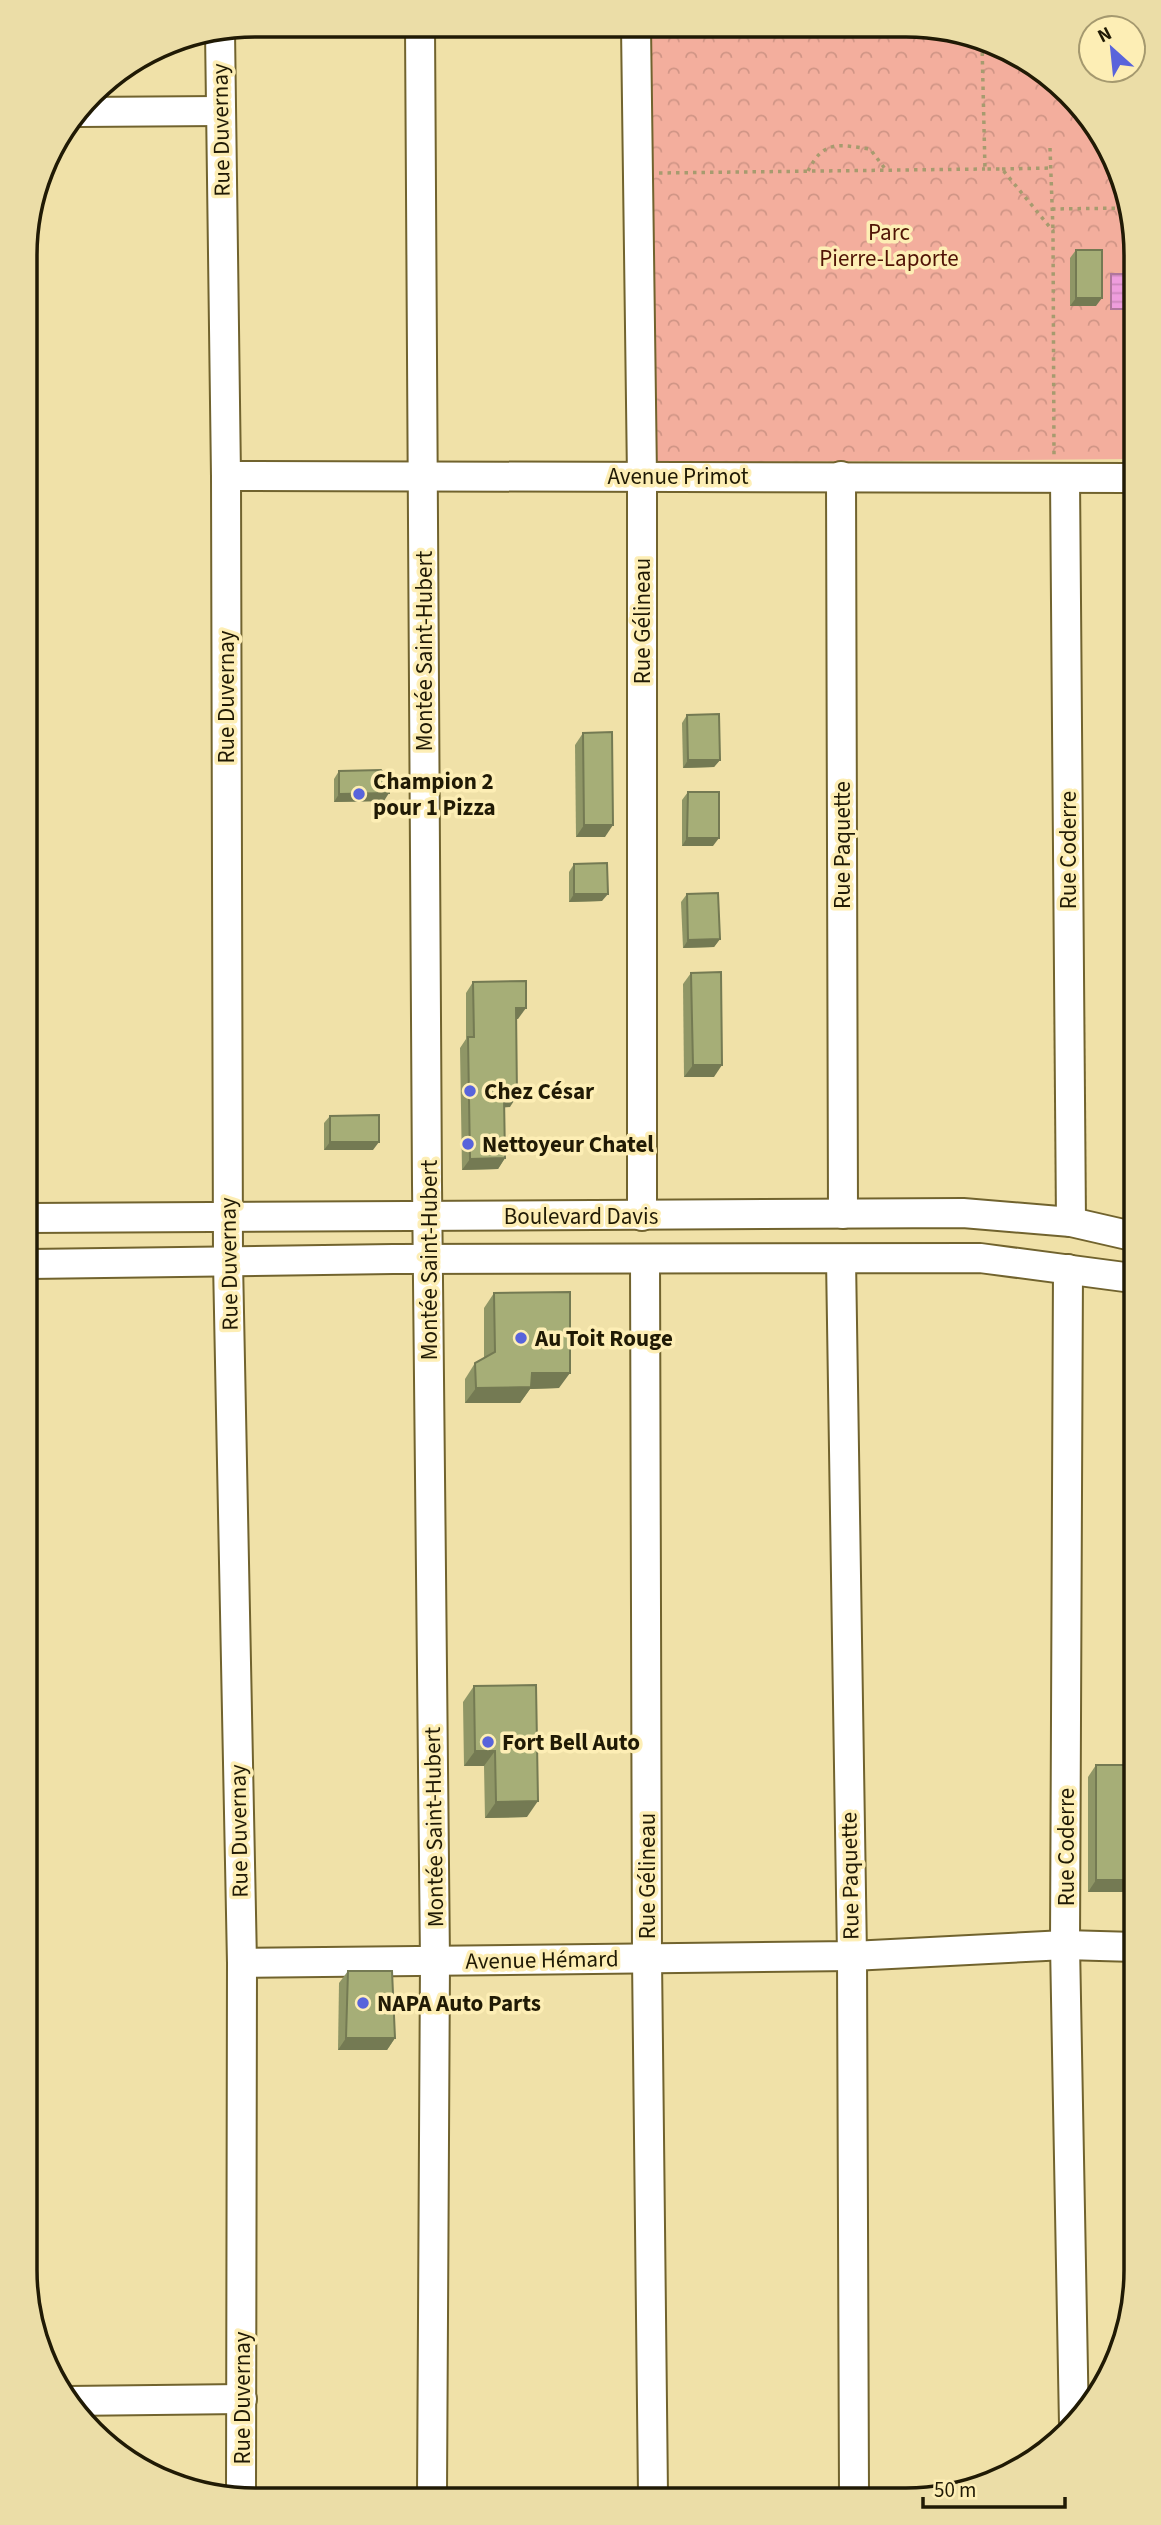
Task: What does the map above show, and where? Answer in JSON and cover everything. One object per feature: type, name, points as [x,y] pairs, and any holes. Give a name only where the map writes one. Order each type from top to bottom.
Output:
[{"type":"street","name":"Montée Saint-Hubert","points":[[421,37],[435,1961],[432,2488]]},
{"type":"street","name":"Rue Gélineau","points":[[636,37],[642,477],[642,1216]]},
{"type":"street","name":"Rue Duvernay","points":[[220,40],[226,476],[228,1262],[242,1963],[242,2487]]},
{"type":"street","points":[[90,112],[220,111]]},
{"type":"street","name":"Avenue Primot","points":[[226,476],[1124,478]]},
{"type":"street","name":"Rue Paquette","points":[[841,476],[843,1214]]},
{"type":"street","name":"Rue Coderre","points":[[1060,478],[1071,1222]]},
{"type":"street","name":"Boulevard Davis","points":[[37,1218],[963,1213],[1071,1222],[1124,1234]]},
{"type":"street","points":[[592,1216],[594,1258]]},
{"type":"street","name":"Boulevard Davis","points":[[37,1264],[594,1258],[980,1258],[1124,1277]]},
{"type":"street","name":"Rue Gélineau","points":[[645,1259],[653,2488]]},
{"type":"street","name":"Rue Paquette","points":[[841,1259],[852,1956],[854,2488]]},
{"type":"street","name":"Rue Coderre","points":[[1068,1269],[1065,1945],[1073,2411]]},
{"type":"street","name":"Avenue Hémard","points":[[242,1963],[852,1956],[1065,1945],[1124,1947]]},
{"type":"street","points":[[81,2401],[242,2399]]},
{"type":"path","points":[[982,50],[985,169]]},
{"type":"path","points":[[808,171],[816,155],[836,145],[870,149],[886,170]]},
{"type":"path","points":[[1050,148],[1060,478]]},
{"type":"path","points":[[1002,169],[1053,231]]},
{"type":"path","points":[[637,174],[1051,169]]},
{"type":"path","points":[[1052,209],[1119,208]]},
{"type":"green space","name":"Parc Pierre-Laporte","points":[[649,37],[907,37],[949,41],[977,48],[1003,59],[1028,73],[1061,100],[1095,146],[1108,171],[1122,226],[1124,459],[651,463]]},
{"type":"shaded area","points":[[1111,274],[1124,274],[1124,309],[1111,309]]},
{"type":"building","points":[[1076,250],[1102,250],[1102,298],[1076,298]]},
{"type":"building","points":[[719,714],[720,760],[688,760],[687,715]]},
{"type":"building","points":[[612,732],[613,825],[584,825],[583,733]]},
{"type":"building","points":[[381,770],[389,780],[389,793],[339,794],[339,771]]},
{"type":"building","points":[[688,792],[719,792],[719,838],[687,838]]},
{"type":"building","points":[[607,863],[608,894],[574,894],[574,864]]},
{"type":"building","points":[[718,893],[720,939],[688,940],[687,894]]},
{"type":"building","points":[[721,972],[722,1065],[693,1065],[691,973]]},
{"type":"building","points":[[526,981],[526,1008],[516,1008],[517,1096],[504,1097],[505,1158],[470,1159],[468,1037],[474,1037],[473,982]]},
{"type":"building","points":[[379,1115],[379,1142],[330,1142],[330,1116]]},
{"type":"building","name":"Au Toit Rouge","points":[[570,1292],[570,1373],[532,1373],[531,1387],[476,1388],[475,1363],[495,1352],[494,1293]]},
{"type":"building","points":[[536,1685],[538,1801],[496,1802],[495,1751],[475,1751],[474,1686]]},
{"type":"building","points":[[1096,1765],[1124,1765],[1124,1880],[1096,1880]]},
{"type":"building","points":[[348,1971],[392,1971],[395,2038],[346,2038]]},
{"type":"place","name":"Champion 2 pour 1 Pizza","points":[[359,794]]},
{"type":"place","name":"Chez César","points":[[470,1091]]},
{"type":"place","name":"Nettoyeur Chatel","points":[[468,1144]]},
{"type":"place","name":"Au Toit Rouge","points":[[521,1338]]},
{"type":"place","name":"Fort Bell Auto","points":[[488,1742]]},
{"type":"place","name":"NAPA Auto Parts","points":[[363,2003]]}]
